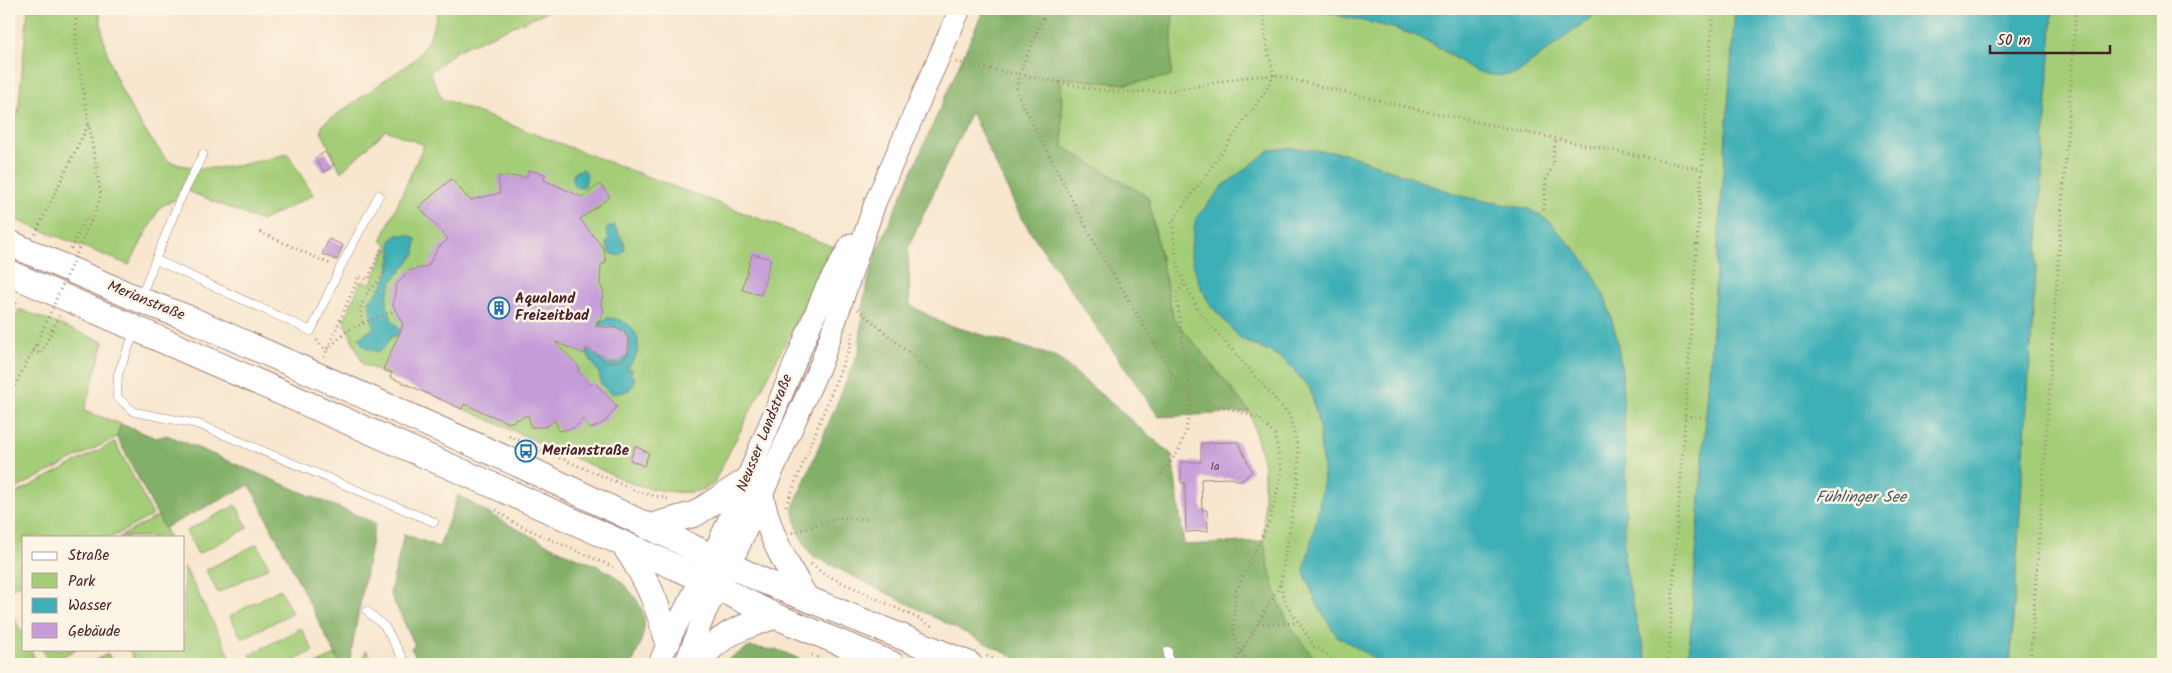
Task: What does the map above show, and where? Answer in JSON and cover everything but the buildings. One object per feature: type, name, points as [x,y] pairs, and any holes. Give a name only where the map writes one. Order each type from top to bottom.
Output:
[{"type":"main road","name":"Neusser Landstraße","points":[[663,653],[710,584],[754,489],[822,361],[875,203],[960,9]]},
{"type":"main road","name":"Merianstraße","points":[[9,243],[140,300],[188,318],[518,464],[761,580],[975,659]]},
{"type":"main road","name":"Merianstraße","points":[[9,274],[497,487],[710,584],[775,616],[892,664]]},
{"type":"main road","points":[[648,527],[695,514],[754,489],[776,546],[806,597]]},
{"type":"main road","points":[[624,545],[641,570],[657,602],[663,653]]},
{"type":"main road","name":"Neusser Landstraße","points":[[685,664],[706,611],[710,584]]},
{"type":"main road","points":[[695,664],[712,644],[735,629],[775,616]]},
{"type":"lane","points":[[140,300],[178,204],[203,154]]},
{"type":"lane","points":[[156,260],[311,331],[340,268],[379,194]]},
{"type":"lane","points":[[136,328],[118,374],[117,397],[134,412],[198,424],[434,522]]},
{"type":"lane","points":[[367,611],[385,627],[406,664]]},
{"type":"lane","points":[[1168,651],[1168,664]]},
{"type":"path","points":[[9,394],[36,345],[101,196],[76,48],[76,9]]},
{"type":"path","points":[[1047,9],[1019,74],[1016,91],[1094,242],[1181,388],[1192,396],[1259,418],[1275,435],[1282,472],[1274,505],[1269,522],[1235,593],[1232,632],[1240,652],[1251,664]]},
{"type":"path","points":[[1234,664],[1280,585],[1298,480],[1299,455],[1290,416],[1199,312],[1178,268],[1172,222],[1264,92],[1274,74],[1267,46],[1263,9]]},
{"type":"path","points":[[1668,664],[1713,9]]},
{"type":"path","points":[[2030,664],[2076,9]]},
{"type":"path","points":[[939,56],[956,62],[1093,89],[1120,92],[1169,91],[1246,77],[1274,74],[1410,108],[1701,169]]},
{"type":"path","points":[[34,236],[88,124]]},
{"type":"path","points":[[1544,210],[1544,189],[1554,164],[1553,156],[1556,138]]},
{"type":"path","points":[[72,246],[85,218],[90,220]]},
{"type":"path","points":[[260,232],[367,280],[382,248],[386,256],[387,266],[381,279],[370,288],[362,300],[360,315],[363,324]]},
{"type":"path","points":[[327,350],[359,276]]},
{"type":"path","points":[[1161,474],[1180,450],[1192,396],[1176,294],[1185,283]]},
{"type":"path","points":[[9,317],[18,298],[26,302]]},
{"type":"path","points":[[43,309],[67,320]]},
{"type":"path","points":[[858,309],[932,373]]},
{"type":"path","points":[[327,350],[348,330],[396,310]]},
{"type":"path","points":[[33,351],[41,354],[59,316]]},
{"type":"path","points":[[311,331],[321,346],[327,350]]},
{"type":"path","points":[[786,510],[786,503],[850,346]]},
{"type":"path","points":[[1685,416],[1708,418]]},
{"type":"path","points":[[488,506],[514,523],[617,570]]},
{"type":"path","points":[[792,532],[837,518],[866,519]]},
{"type":"path","points":[[789,525],[796,539]]},
{"type":"path","points":[[809,562],[824,574],[924,621],[941,632]]},
{"type":"path","points":[[1280,585],[1287,605],[1297,623],[1314,646],[1341,664]]},
{"type":"path","points":[[1257,624],[1297,623]]},
{"type":"path","points":[[805,652],[830,664]]},
{"type":"path","points":[[975,659],[1004,664]]},
{"type":"green space","points":[[28,9],[100,9],[105,45],[118,83],[147,134],[169,161],[186,166],[215,168],[230,167],[288,154],[313,195],[261,221],[181,188],[176,199],[160,207],[129,265],[9,217],[9,114],[18,114]]},
{"type":"green space","points":[[439,9],[553,9],[458,50],[430,72],[442,99],[834,247],[713,484],[705,489],[674,492],[633,484],[363,364],[344,321],[361,281],[370,284],[388,245],[381,241],[424,145],[386,130],[341,172],[321,131],[323,124],[417,58],[429,39]]},
{"type":"green space","points":[[979,9],[1173,9],[1171,76],[1126,84],[1061,78],[1063,147],[1148,197],[1173,317],[1250,412],[1159,417],[1021,218],[971,112],[908,248],[910,305],[942,323],[1057,357],[1172,455],[1184,545],[1264,541],[1271,577],[1282,608],[1297,636],[1321,664],[1027,664],[811,555],[798,532],[793,508],[859,351],[864,297],[877,251],[983,11]]},
{"type":"green space","points":[[1173,9],[1322,9],[1329,13],[1384,25],[1420,37],[1467,66],[1516,74],[1602,9],[1735,9],[1689,655],[1681,664],[1648,663],[1637,625],[1624,559],[1626,482],[1622,373],[1616,335],[1606,300],[1589,267],[1577,251],[1529,209],[1464,197],[1344,153],[1199,284],[1211,306],[1240,338],[1282,358],[1310,388],[1319,426],[1324,480],[1316,521],[1337,636],[1384,664],[1268,664],[1234,586],[1264,541],[1264,465],[1250,412],[1173,317],[1148,197],[1063,147],[1061,78],[1126,84],[1172,16]]},
{"type":"green space","points":[[2053,9],[2163,9],[2163,664],[2010,664]]},
{"type":"green space","points":[[19,309],[104,342],[84,411],[121,424],[117,437],[9,492],[9,331]]},
{"type":"green space","points":[[121,424],[156,438],[167,435],[375,523],[349,664],[340,664],[250,485],[164,528],[117,437]]},
{"type":"green space","points":[[115,442],[153,515],[114,536],[22,536],[22,583],[9,590],[9,497]]},
{"type":"green space","points":[[458,495],[526,534],[602,568],[622,583],[638,602],[644,619],[642,639],[632,664],[420,664],[411,648],[415,645],[390,593],[404,534],[439,547]]},
{"type":"green space","points":[[236,505],[248,528],[198,554],[186,531]]},
{"type":"green space","points":[[158,516],[168,536],[121,536]]},
{"type":"green space","points":[[257,544],[269,567],[218,593],[206,570]]},
{"type":"green space","points":[[185,568],[234,664],[136,664],[129,650],[185,650]]},
{"type":"green space","points":[[280,589],[292,613],[242,639],[230,616]]},
{"type":"green space","points":[[9,608],[22,633],[22,650],[31,650],[38,664],[9,664]]},
{"type":"green space","points":[[301,628],[313,651],[288,664],[255,664],[250,655]]},
{"type":"green space","points":[[750,647],[781,651],[811,664],[722,664]]},
{"type":"green space","points":[[42,650],[75,650],[49,663]]},
{"type":"green space","points":[[366,650],[377,664],[363,664]]},
{"type":"green space","points":[[108,654],[114,664],[88,664]]},
{"type":"green space","points":[[335,655],[340,664],[316,664]]},
{"type":"water","points":[[1322,9],[1602,9],[1516,74],[1500,76],[1475,70],[1419,37],[1386,26],[1329,13]]},
{"type":"water","name":"Fühlinger See","points":[[1735,9],[2053,9],[2010,664],[1681,664],[1689,655]]},
{"type":"water","points":[[1291,148],[1344,153],[1464,197],[1529,209],[1550,222],[1590,267],[1606,300],[1616,335],[1622,373],[1626,482],[1624,559],[1637,625],[1648,663],[1680,664],[1384,664],[1337,636],[1317,605],[1304,571],[1324,480],[1319,426],[1310,388],[1282,358],[1240,338],[1211,306],[1199,284],[1190,253],[1196,218],[1223,186],[1270,150]]},
{"type":"water","points":[[583,169],[587,174],[585,185],[580,188],[574,186],[572,178],[576,171]]},
{"type":"water","points":[[614,225],[625,245],[624,252],[619,256],[610,253],[606,244],[609,239],[606,229]]},
{"type":"water","points":[[397,235],[409,235],[416,239],[415,254],[392,282],[387,297],[387,305],[392,320],[401,331],[398,335],[391,337],[383,349],[373,351],[363,346],[359,338],[374,328],[369,301],[381,288],[388,274],[391,258],[391,240]]},
{"type":"water","points":[[608,318],[626,323],[637,336],[637,351],[634,360],[627,368],[632,369],[631,377],[635,377],[634,384],[629,390],[622,393],[610,393],[601,384],[599,373],[586,352],[592,347],[601,359],[612,363],[621,361],[627,354],[630,345],[623,332],[599,329],[600,321]]},
{"type":"place","name":"Aqualand Freizeitbad","points":[[499,308]]},
{"type":"place","name":"Merianstraße","points":[[526,451]]}]
